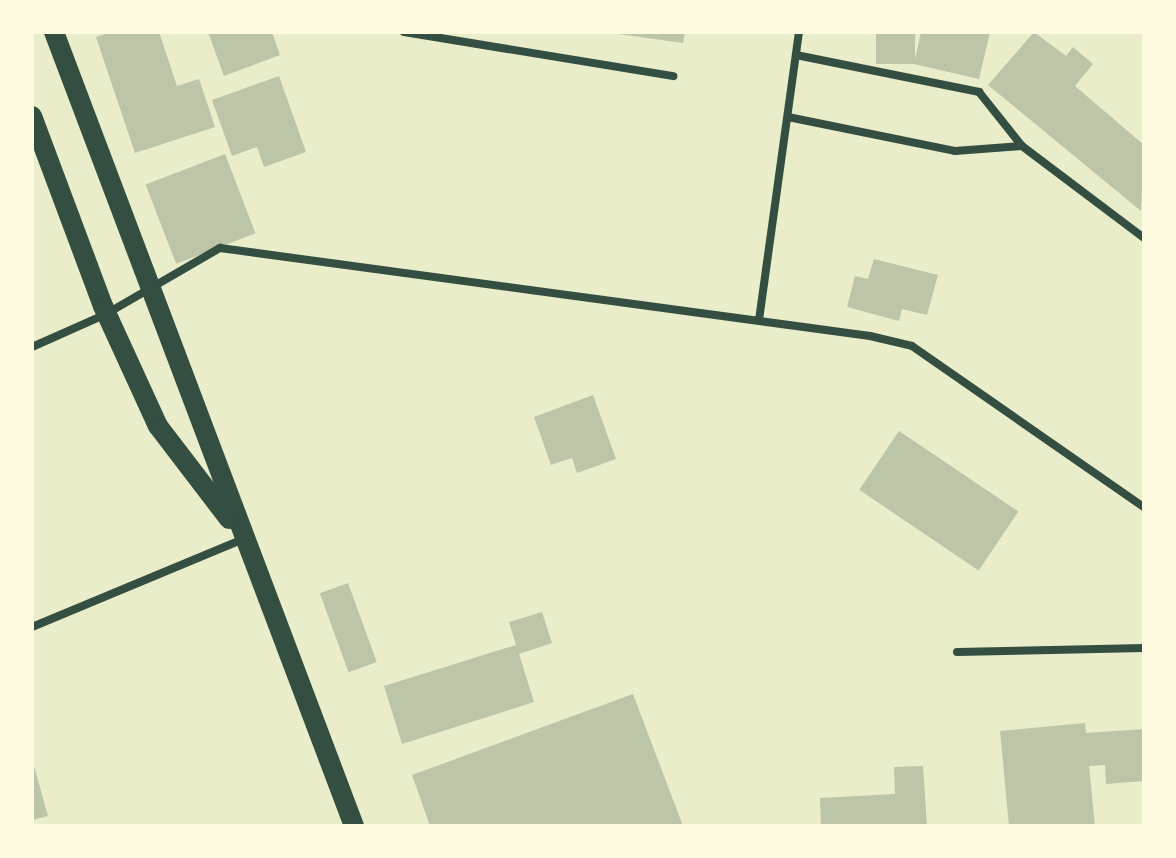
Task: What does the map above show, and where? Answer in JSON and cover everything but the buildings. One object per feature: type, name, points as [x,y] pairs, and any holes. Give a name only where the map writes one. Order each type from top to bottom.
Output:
[{"type":"main road","points":[[54,32],[354,826]]},
{"type":"main road","points":[[32,116],[106,314],[158,426],[244,538]]},
{"type":"street","points":[[404,32],[673,76]]},
{"type":"street","points":[[759,320],[799,32]]},
{"type":"street","points":[[796,55],[979,92],[1022,146],[1144,238]]},
{"type":"street","points":[[788,117],[955,151],[1022,146]]},
{"type":"street","points":[[32,347],[106,314],[220,248],[759,320],[912,346],[1144,507]]},
{"type":"street","points":[[32,627],[244,538]]},
{"type":"street","points":[[957,652],[1144,648]]}]
